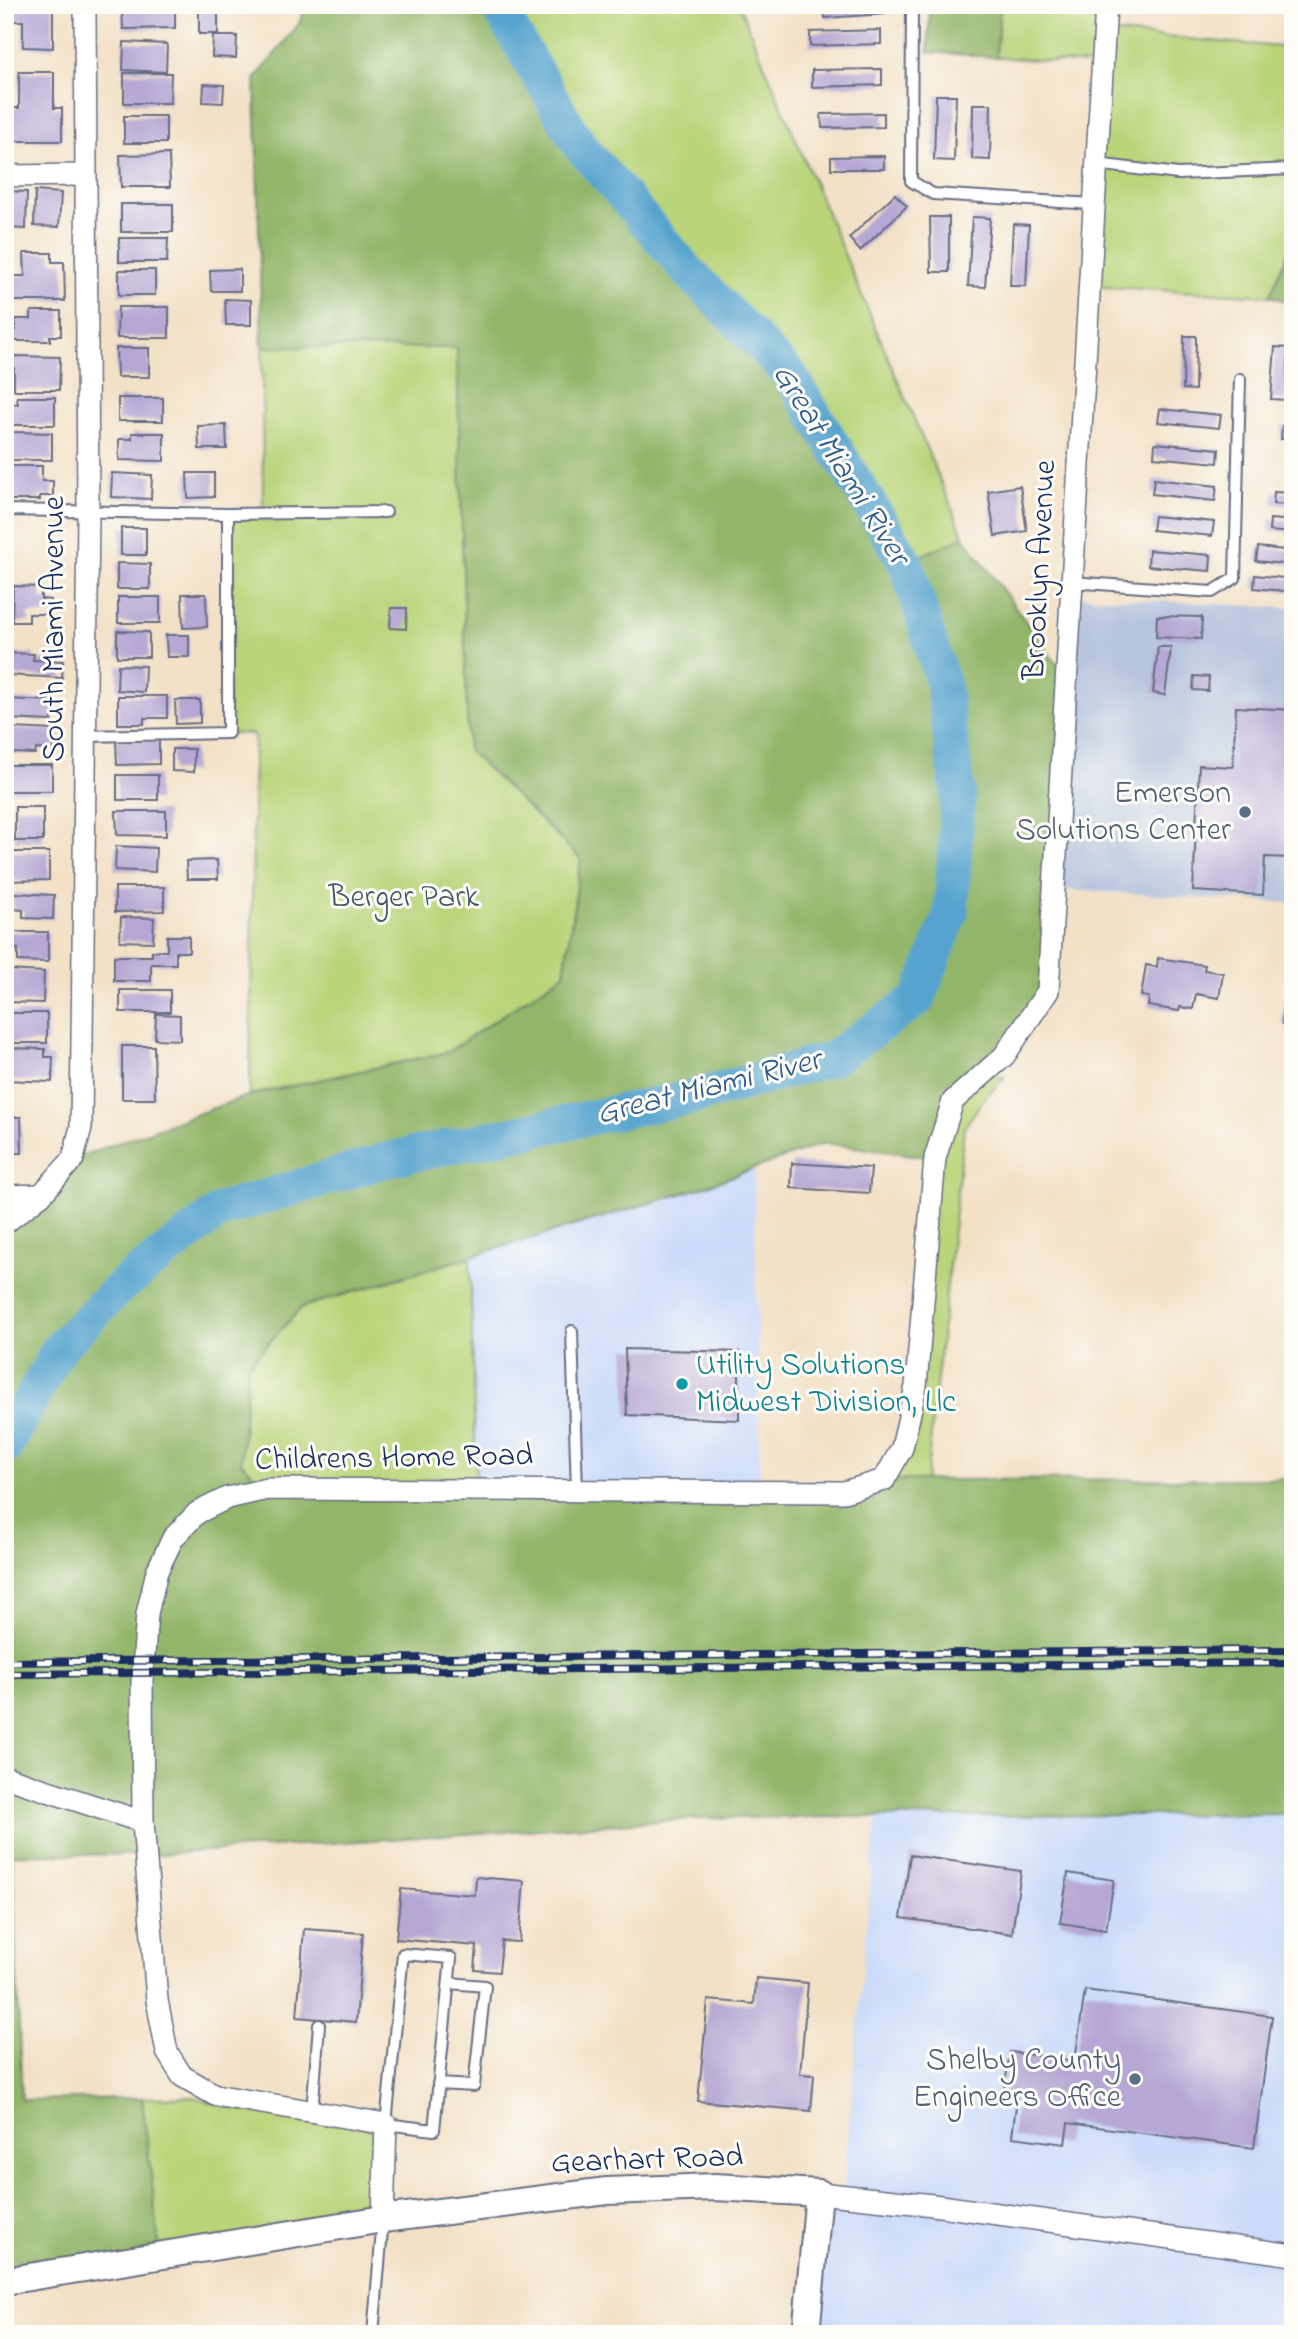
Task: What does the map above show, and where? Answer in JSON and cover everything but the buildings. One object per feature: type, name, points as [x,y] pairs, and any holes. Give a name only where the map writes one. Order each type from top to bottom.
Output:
[{"type":"street","name":"South Miami Avenue","points":[[5,1223],[41,1195],[73,1159],[81,1127],[88,512],[85,5]]},
{"type":"street","name":"Brooklyn Avenue","points":[[954,1101],[1004,1056],[1048,991],[1106,5]]},
{"type":"street","points":[[5,176],[85,176]]},
{"type":"street","name":"Childrens Home Road","points":[[386,2124],[215,2095],[182,2076],[167,2052],[157,2000],[143,1822],[142,1681],[147,1614],[157,1571],[173,1538],[197,1513],[227,1498],[267,1489],[844,1492],[884,1480],[902,1448],[916,1387],[934,1158],[954,1101]]},
{"type":"street","points":[[5,1196],[41,1195]]},
{"type":"street","points":[[5,1777],[143,1822]]},
{"type":"street","points":[[383,2219],[386,2124]]},
{"type":"street","name":"Gearhart Road","points":[[5,2281],[383,2219],[607,2191],[715,2187],[819,2193],[933,2205],[1293,2255]]},
{"type":"street","points":[[806,2334],[819,2193]]},
{"type":"lane","points":[[912,5],[911,181],[933,194],[1093,204]]},
{"type":"lane","points":[[1096,164],[1178,174],[1293,169]]},
{"type":"lane","points":[[1071,582],[1212,592],[1235,578],[1240,379]]},
{"type":"lane","points":[[5,510],[228,514],[386,512]]},
{"type":"lane","points":[[85,736],[228,733],[228,514]]},
{"type":"lane","points":[[572,1331],[577,1491]]},
{"type":"lane","points":[[403,1954],[452,1958],[449,1983],[433,2130],[386,2124],[403,1954]]},
{"type":"lane","points":[[438,2084],[474,2086],[484,1998],[485,1986],[449,1983]]},
{"type":"lane","points":[[312,2112],[319,2025]]},
{"type":"lane","points":[[373,2334],[383,2219]]},
{"type":"shaded area","points":[[1071,596],[1293,608],[1293,903],[1055,889]]},
{"type":"shaded area","points":[[754,1168],[760,1492],[476,1490],[470,1257],[700,1188]]},
{"type":"shaded area","points":[[1293,1814],[1293,2334],[806,2334],[819,2193],[843,2195],[876,1817]]},
{"type":"green space","points":[[305,5],[497,5],[580,146],[687,270],[790,375],[906,562],[964,537],[1067,678],[1048,991],[954,1101],[935,1158],[825,1143],[700,1188],[302,1307],[248,1365],[241,1462],[267,1489],[844,1492],[884,1480],[1293,1479],[1293,1814],[708,1818],[146,1855],[12,1854],[22,2100],[142,2098],[160,2254],[5,2281],[5,1223],[73,1159],[250,1095],[448,1052],[564,974],[581,859],[468,750],[457,348],[262,347],[255,79],[300,22]]},
{"type":"green space","points":[[497,5],[739,5],[964,537],[906,563],[790,375],[687,270],[580,146]]},
{"type":"green space","points":[[930,5],[1000,5],[996,57],[928,52]]},
{"type":"green space","points":[[1000,5],[1106,5],[1105,32],[1293,48],[1293,239],[1270,296],[1088,286],[1102,65],[996,57]]},
{"type":"green space","points":[[1293,239],[1293,303],[1270,296]]},
{"type":"green space","name":"Berger Park","points":[[262,347],[457,347],[468,749],[581,859],[564,974],[448,1052],[250,1095],[254,734],[228,733],[228,514],[263,513]]},
{"type":"green space","points":[[984,1072],[1005,1077],[985,1097],[964,1128],[926,1480],[884,1480],[902,1448],[935,1158],[953,1101]]},
{"type":"green space","points":[[470,1257],[476,1490],[267,1489],[241,1462],[248,1365],[302,1307]]},
{"type":"green space","points":[[194,2097],[230,2108],[364,2127],[382,2135],[383,2219],[160,2254],[142,2098]]},
{"type":"waterway","name":"Great Miami River","points":[[5,1447],[59,1348],[121,1286],[221,1210],[390,1159],[696,1096],[831,1059],[918,999],[951,913],[958,793],[943,685],[906,563],[790,375],[687,270],[580,146],[497,5]]},
{"type":"railway","points":[[5,1662],[1293,1650]]},
{"type":"railway","points":[[5,1674],[1293,1663]]},
{"type":"place","name":"Emerson Solutions Center","points":[[1245,812]]},
{"type":"place","name":"Utility Solutions Midwest Division, Llc","points":[[682,1384]]},
{"type":"place","name":"Shelby County Engineers Office","points":[[1135,2079]]}]
